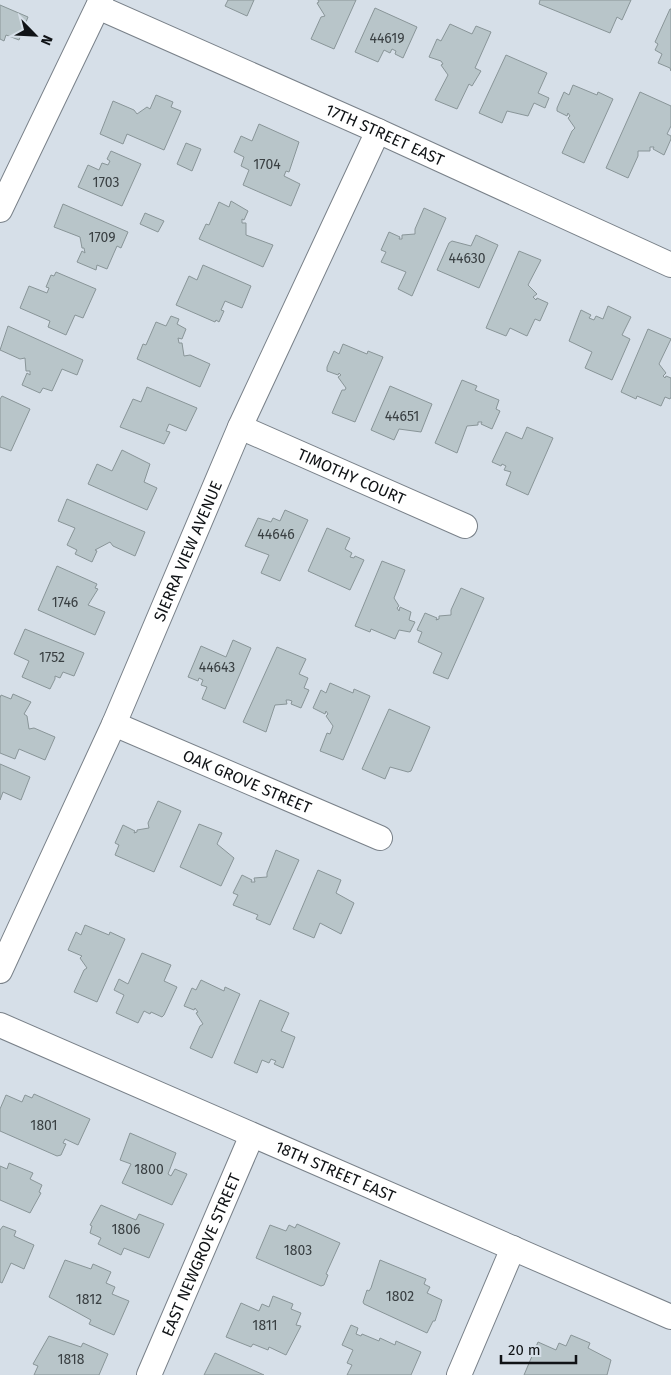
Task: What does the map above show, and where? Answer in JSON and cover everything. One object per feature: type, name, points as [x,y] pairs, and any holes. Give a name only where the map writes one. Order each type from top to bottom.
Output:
[{"type":"street","name":"17TH STREET EAST","points":[[99,4],[671,265]]},
{"type":"street","points":[[3,195],[99,4]]},
{"type":"street","name":"SIERRA VIEW AVENUE","points":[[0,971],[114,724],[240,428],[378,131]]},
{"type":"street","name":"TIMOTHY COURT","points":[[240,428],[465,526]]},
{"type":"street","name":"OAK GROVE STREET","points":[[114,724],[380,838]]},
{"type":"street","name":"18TH STREET EAST","points":[[0,1025],[671,1317]]},
{"type":"street","name":"EAST NEWGROVE STREET","points":[[149,1375],[252,1135]]},
{"type":"street","points":[[459,1375],[513,1248]]},
{"type":"building","points":[[228,0],[254,0],[247,16],[225,6]]},
{"type":"building","points":[[318,0],[356,0],[334,49],[311,39],[321,17],[325,16],[317,3],[319,2]]},
{"type":"building","points":[[540,0],[631,0],[622,20],[617,17],[610,33],[539,4]]},
{"type":"building","points":[[0,5],[28,17],[19,40],[6,35],[4,41],[0,39]]},
{"type":"building","points":[[375,8],[417,27],[403,58],[395,54],[396,51],[392,49],[390,53],[384,50],[378,62],[355,52]]},
{"type":"building","points":[[670,9],[671,71],[670,68],[658,63],[662,54],[655,50],[658,44],[655,42]]},
{"type":"building","points":[[450,24],[472,34],[476,26],[491,32],[475,68],[481,71],[472,86],[469,84],[457,109],[435,100],[448,75],[441,65],[443,64],[441,61],[429,57],[437,39],[441,41]]},
{"type":"building","points":[[506,55],[547,73],[538,93],[549,98],[545,108],[534,103],[528,116],[507,111],[502,123],[479,113]]},
{"type":"building","points":[[573,85],[597,95],[598,92],[613,99],[584,163],[562,153],[575,128],[568,118],[570,116],[568,113],[567,116],[557,111],[557,108],[564,92],[569,95]]},
{"type":"building","points":[[640,92],[671,106],[671,126],[667,134],[671,136],[671,139],[664,155],[653,149],[654,147],[650,147],[650,151],[638,151],[638,156],[628,178],[606,168]]},
{"type":"building","points":[[156,95],[173,102],[171,107],[181,111],[164,150],[127,134],[123,144],[100,134],[113,101],[134,110],[137,114],[147,107],[150,109]]},
{"type":"building","points":[[259,124],[299,142],[289,172],[286,171],[284,176],[300,184],[291,206],[243,185],[249,170],[241,166],[244,157],[234,152],[241,136],[252,141]]},
{"type":"building","points":[[186,143],[201,149],[192,171],[177,164]]},
{"type":"building","points":[[111,151],[141,164],[122,206],[78,187],[88,165],[99,170],[102,163],[108,165],[110,161],[107,159]]},
{"type":"building","points":[[231,201],[248,211],[244,220],[242,219],[242,223],[246,223],[246,235],[273,245],[263,267],[199,239],[206,224],[209,225],[219,202],[229,207]]},
{"type":"building","points":[[63,204],[128,232],[121,248],[117,246],[107,269],[97,265],[96,270],[77,262],[82,251],[85,253],[80,237],[54,227]]},
{"type":"building","points":[[424,208],[446,218],[412,296],[398,289],[406,272],[381,262],[386,252],[381,250],[389,232],[400,237],[399,239],[402,239],[402,235],[415,234],[415,229]]},
{"type":"building","points":[[145,213],[164,221],[158,232],[140,224]]},
{"type":"building","points":[[476,235],[498,245],[479,288],[437,270],[449,243],[452,241],[471,246]]},
{"type":"building","points":[[519,251],[541,260],[528,285],[537,294],[533,297],[536,300],[537,298],[548,303],[540,321],[535,319],[527,336],[510,328],[506,336],[486,328]]},
{"type":"building","points":[[203,265],[251,286],[242,308],[225,301],[221,310],[224,311],[219,322],[176,305],[189,276],[197,280]]},
{"type":"building","points":[[56,272],[96,289],[83,318],[75,315],[66,335],[48,327],[50,321],[20,308],[29,286],[47,293],[49,288],[46,287],[51,275],[54,276]]},
{"type":"building","points":[[608,306],[631,317],[622,335],[630,339],[612,380],[585,368],[592,352],[569,341],[581,310],[591,315],[589,318],[594,320],[596,316],[603,319]]},
{"type":"building","points":[[171,316],[179,319],[177,324],[186,329],[182,339],[178,338],[179,343],[182,343],[184,356],[190,355],[210,364],[200,387],[137,359],[143,344],[146,345],[156,322],[166,326]]},
{"type":"building","points":[[8,326],[83,360],[77,375],[62,369],[52,391],[43,388],[40,393],[22,385],[27,373],[30,375],[30,371],[26,371],[25,358],[20,359],[0,350]]},
{"type":"building","points":[[648,329],[671,339],[659,364],[666,373],[663,376],[671,378],[671,397],[670,399],[665,397],[661,406],[637,396],[636,399],[621,392]]},
{"type":"building","points":[[343,344],[367,354],[368,351],[383,357],[355,422],[332,413],[342,390],[346,388],[338,377],[341,375],[327,371],[327,367],[334,351],[339,354]]},
{"type":"building","points":[[462,380],[477,386],[475,390],[499,400],[496,409],[500,411],[492,429],[481,424],[482,422],[478,422],[478,425],[467,426],[457,453],[435,443]]},
{"type":"building","points":[[390,386],[432,404],[421,432],[399,429],[394,440],[371,430]]},
{"type":"building","points":[[147,387],[197,408],[186,431],[169,424],[166,431],[170,432],[164,444],[120,427],[133,399],[141,402]]},
{"type":"building","points":[[2,396],[30,409],[11,451],[0,447],[0,399]]},
{"type":"building","points":[[527,427],[553,438],[528,495],[506,485],[511,472],[504,470],[506,466],[492,462],[506,432],[522,439]]},
{"type":"building","points":[[122,450],[150,464],[144,482],[157,488],[147,510],[88,484],[97,464],[112,471]]},
{"type":"building","points":[[67,499],[145,532],[135,556],[113,546],[110,542],[95,550],[97,551],[92,562],[75,554],[77,550],[67,545],[75,528],[58,521]]},
{"type":"building","points":[[285,510],[308,520],[280,581],[261,573],[269,555],[245,546],[258,518],[271,522],[273,518],[280,521]]},
{"type":"building","points":[[327,528],[350,538],[345,549],[352,553],[350,557],[354,558],[355,556],[364,560],[350,590],[308,571]]},
{"type":"building","points":[[382,561],[405,570],[394,598],[399,606],[397,608],[399,611],[400,607],[411,612],[409,620],[415,622],[410,632],[399,630],[395,639],[371,629],[370,632],[355,626]]},
{"type":"building","points":[[57,566],[97,584],[95,588],[98,589],[88,605],[105,612],[95,635],[38,610]]},
{"type":"building","points":[[461,588],[484,598],[448,679],[433,673],[442,653],[418,642],[422,632],[417,630],[425,613],[437,618],[436,620],[439,619],[439,616],[451,615],[451,610]]},
{"type":"building","points":[[25,629],[84,653],[74,676],[63,672],[60,678],[55,676],[50,689],[22,677],[29,661],[14,654]]},
{"type":"building","points":[[233,640],[251,648],[225,709],[202,699],[207,687],[201,685],[203,680],[199,678],[198,681],[188,677],[201,646],[226,657]]},
{"type":"building","points":[[277,647],[306,659],[299,674],[308,678],[304,688],[309,690],[301,708],[291,704],[292,701],[289,700],[286,700],[287,704],[275,705],[266,732],[243,722]]},
{"type":"building","points":[[330,683],[353,693],[354,689],[370,696],[343,760],[320,751],[327,733],[330,734],[333,726],[326,716],[328,714],[326,711],[325,714],[313,708],[321,690],[326,693]]},
{"type":"building","points":[[13,694],[31,702],[24,714],[27,716],[29,729],[34,728],[55,737],[45,760],[19,749],[15,759],[0,753],[0,698],[1,695],[11,699]]},
{"type":"building","points":[[389,709],[430,727],[411,771],[408,772],[390,767],[385,779],[362,769]]},
{"type":"building","points":[[0,764],[30,777],[21,800],[3,792],[0,800]]},
{"type":"building","points":[[158,801],[181,811],[154,872],[115,855],[119,845],[115,843],[123,825],[135,831],[134,833],[137,830],[149,828],[148,823]]},
{"type":"building","points":[[199,824],[222,833],[217,844],[234,858],[221,886],[180,867]]},
{"type":"building","points":[[276,850],[299,860],[270,925],[256,919],[258,915],[233,905],[238,895],[233,893],[242,875],[252,880],[251,882],[255,882],[254,878],[267,877]]},
{"type":"building","points":[[318,870],[341,880],[336,893],[354,903],[341,934],[320,923],[314,938],[293,929]]},
{"type":"building","points":[[85,925],[109,935],[110,932],[125,939],[97,1002],[74,992],[84,970],[87,968],[80,958],[82,956],[68,950],[76,932],[81,935]]},
{"type":"building","points":[[142,953],[171,965],[164,981],[177,987],[162,1017],[144,1011],[138,1023],[116,1013],[124,995],[114,990],[119,979],[128,984]]},
{"type":"building","points":[[201,980],[224,991],[225,987],[240,994],[212,1058],[190,1048],[200,1026],[203,1024],[195,1008],[194,1010],[184,1006],[192,988],[196,990]]},
{"type":"building","points":[[260,1000],[289,1013],[281,1031],[295,1037],[283,1068],[274,1064],[276,1061],[271,1059],[269,1063],[262,1060],[257,1073],[234,1063]]},
{"type":"building","points":[[34,1094],[90,1119],[78,1145],[65,1139],[63,1143],[66,1144],[61,1155],[57,1156],[0,1131],[0,1109],[6,1095],[22,1102],[25,1095],[32,1098]]},
{"type":"building","points":[[130,1133],[176,1153],[168,1174],[171,1176],[175,1169],[187,1174],[172,1205],[122,1183],[131,1164],[120,1160]]},
{"type":"building","points":[[9,1163],[33,1173],[30,1179],[42,1185],[39,1192],[41,1193],[30,1213],[0,1200],[0,1166],[7,1169]]},
{"type":"building","points":[[101,1205],[136,1220],[139,1214],[164,1224],[149,1258],[124,1248],[121,1255],[98,1244],[101,1238],[90,1233],[92,1226],[90,1225]]},
{"type":"building","points":[[297,1224],[340,1243],[326,1274],[328,1275],[324,1285],[321,1286],[256,1258],[270,1225],[286,1231],[289,1225],[295,1228]]},
{"type":"building","points":[[3,1226],[16,1231],[14,1236],[34,1245],[24,1269],[11,1263],[2,1283],[0,1282],[0,1230]]},
{"type":"building","points":[[65,1260],[91,1269],[93,1264],[111,1272],[106,1283],[115,1287],[112,1294],[129,1301],[114,1335],[89,1324],[91,1320],[49,1297]]},
{"type":"building","points":[[380,1260],[426,1279],[424,1284],[430,1287],[427,1293],[442,1300],[435,1321],[433,1321],[427,1333],[364,1304],[367,1290],[369,1291],[371,1288]]},
{"type":"building","points":[[273,1296],[293,1304],[291,1309],[301,1313],[296,1325],[301,1326],[286,1355],[269,1347],[268,1350],[253,1344],[251,1347],[226,1337],[241,1303],[259,1311],[262,1304],[269,1307]]},
{"type":"building","points":[[351,1325],[358,1328],[356,1334],[361,1336],[362,1334],[379,1341],[380,1338],[395,1345],[396,1341],[421,1352],[411,1375],[347,1375],[352,1365],[347,1363],[353,1350],[342,1345]]},
{"type":"building","points":[[571,1335],[590,1343],[588,1348],[611,1360],[607,1375],[524,1375],[538,1342],[556,1350],[559,1343],[566,1346]]},
{"type":"building","points":[[49,1336],[81,1347],[83,1343],[108,1354],[99,1375],[34,1375],[38,1366],[33,1364]]},
{"type":"building","points":[[215,1353],[264,1375],[204,1375]]}]
